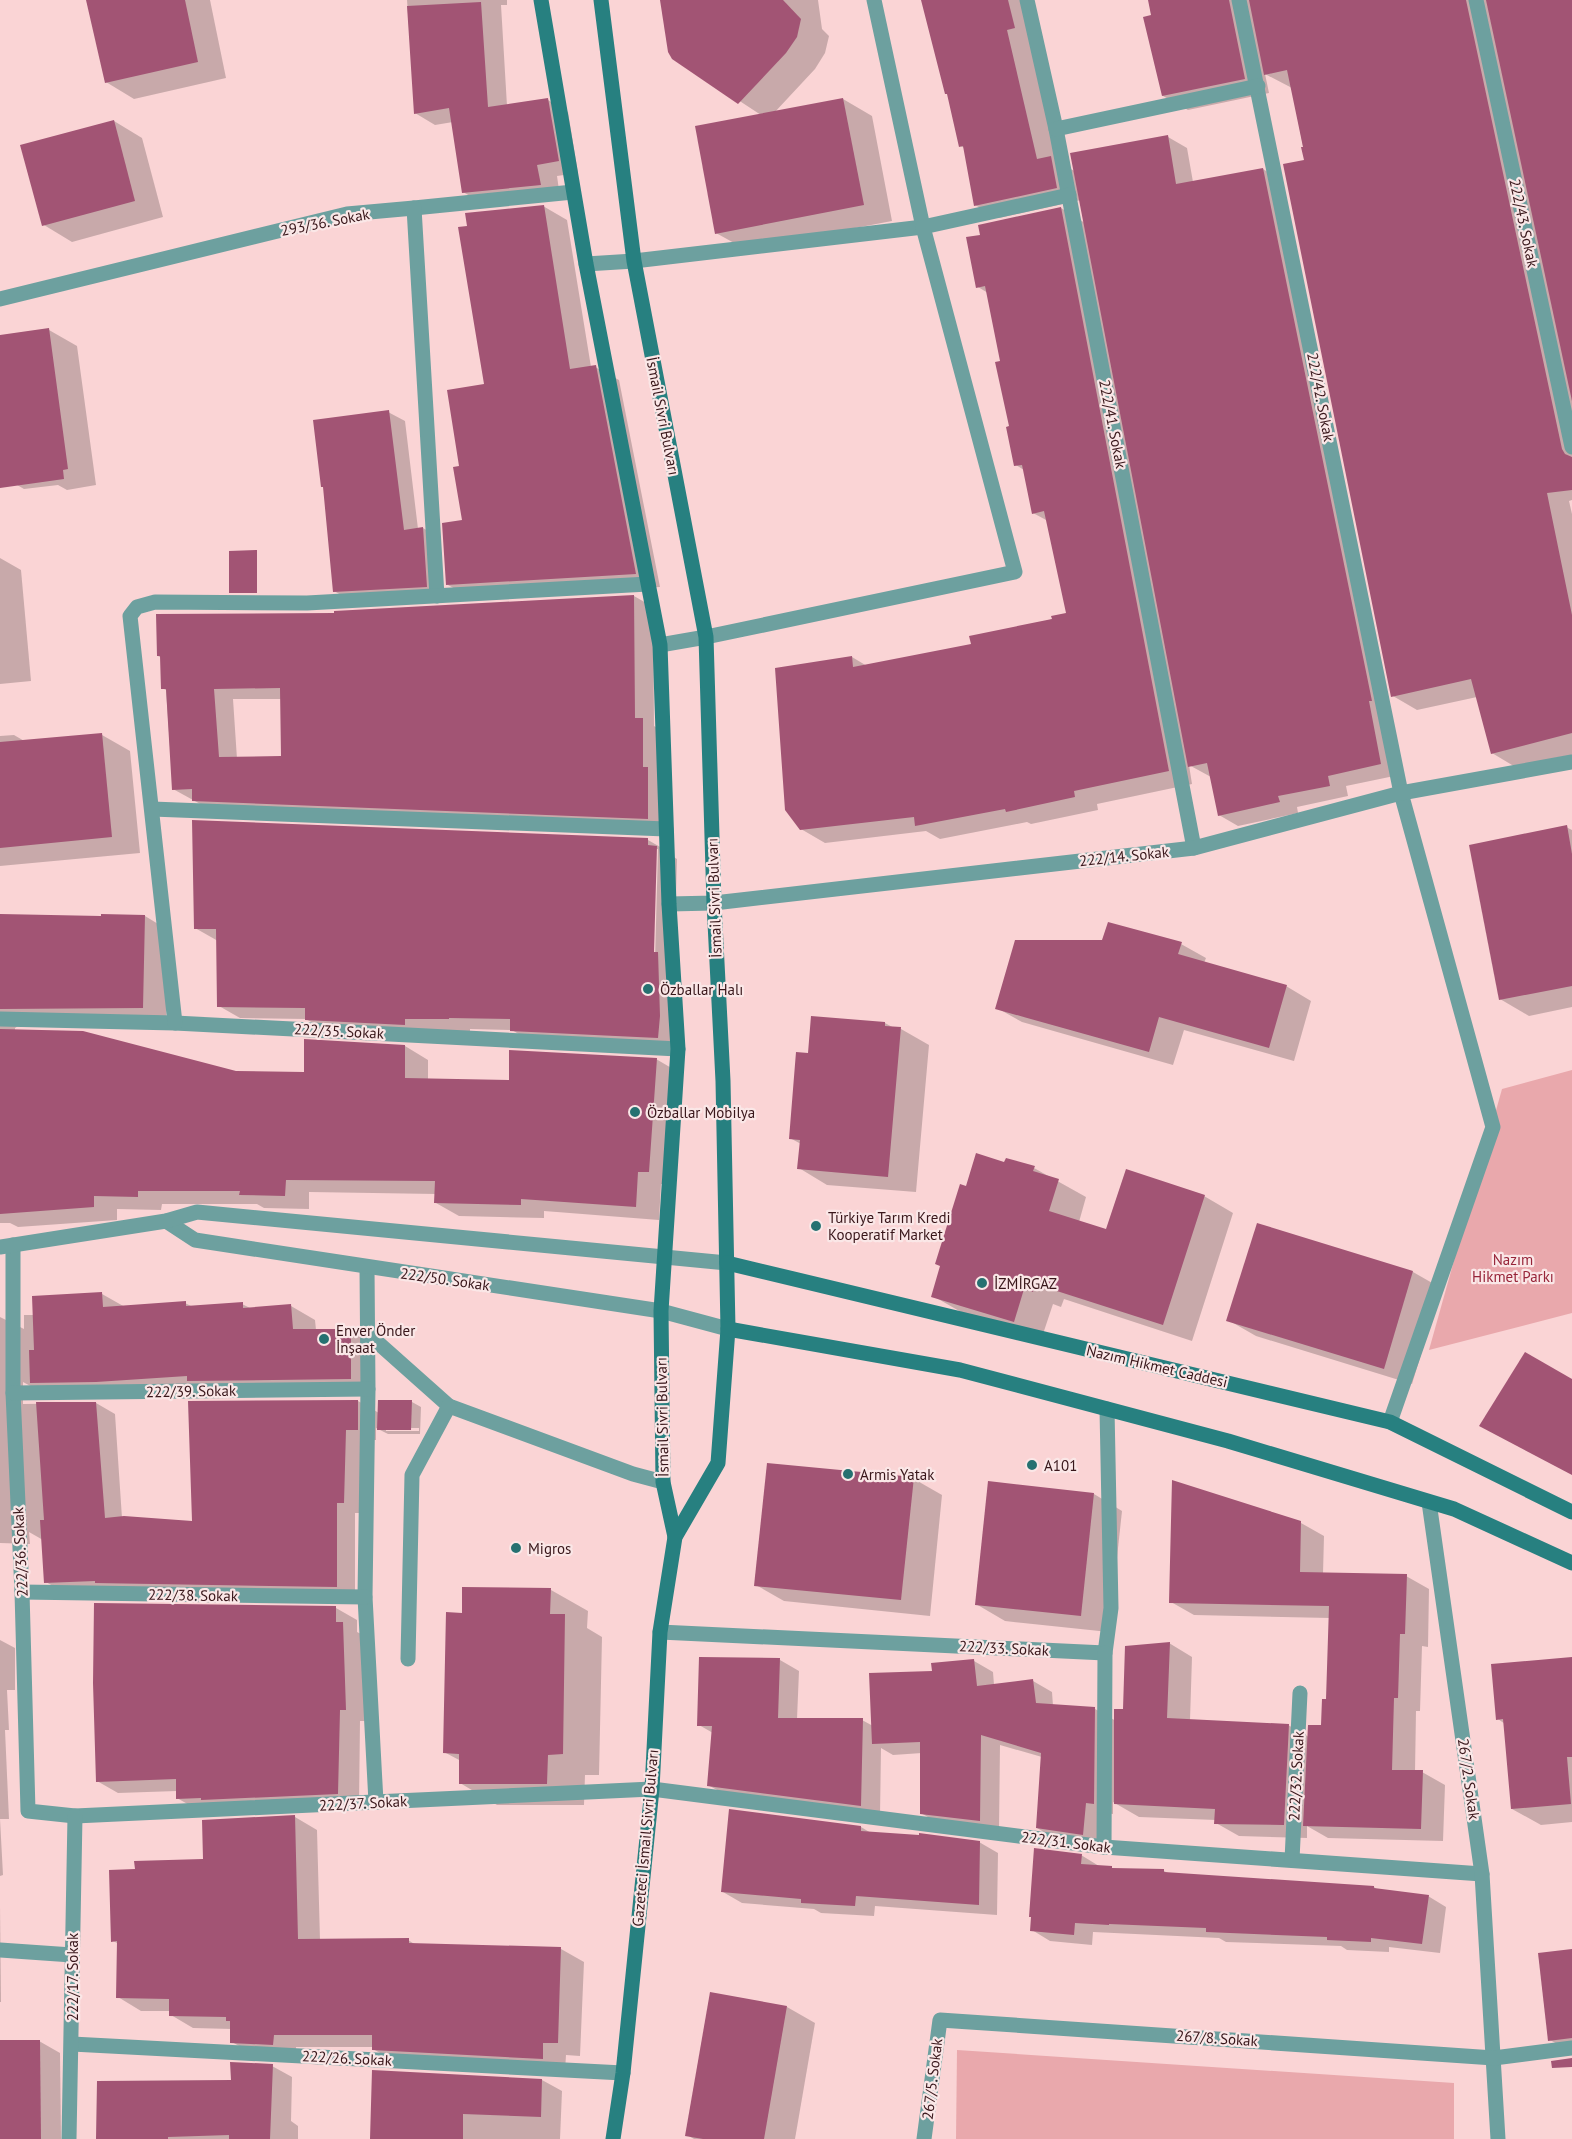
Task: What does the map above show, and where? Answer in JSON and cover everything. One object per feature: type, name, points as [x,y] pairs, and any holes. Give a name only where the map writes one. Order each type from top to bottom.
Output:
[{"type":"main road","name":"İsmail Sivri Bulvarı","points":[[541,0],[585,264],[660,645],[669,904],[678,1049],[661,1311],[663,1482],[675,1537]]},
{"type":"main road","name":"İsmail Sivri Bulvarı","points":[[602,0],[634,261],[706,637],[714,903],[723,1081],[728,1329],[718,1463],[675,1537]]},
{"type":"main road","name":"Nazım Hikmet Caddesi","points":[[727,1263],[1390,1422],[1572,1512]]},
{"type":"main road","points":[[728,1329],[960,1370],[1228,1441],[1454,1509],[1572,1563]]},
{"type":"main road","name":"Gazeteci İsmail Sivri Bulvarı","points":[[613,2139],[622,2073],[651,1790],[660,1632],[675,1537]]},
{"type":"street","points":[[660,645],[1015,572],[923,227],[874,0]]},
{"type":"street","name":"222/41. Sokak","points":[[1027,0],[1069,195],[1194,848]]},
{"type":"street","name":"222/42. Sokak","points":[[1239,0],[1401,794],[1493,1127],[1390,1422]]},
{"type":"street","name":"222/43. Sokak","points":[[1476,0],[1572,447]]},
{"type":"street","points":[[1056,129],[1258,86]]},
{"type":"street","name":"293/36. Sokak","points":[[0,299],[347,214],[573,192]]},
{"type":"street","points":[[585,264],[634,261],[923,227],[1069,195]]},
{"type":"street","points":[[414,208],[437,596]]},
{"type":"street","points":[[175,1023],[130,616],[137,607],[155,602],[307,603],[648,584]]},
{"type":"street","name":"222/14. Sokak","points":[[669,904],[714,903],[1194,848],[1401,794],[1572,762]]},
{"type":"street","points":[[152,809],[666,829]]},
{"type":"street","name":"222/35. Sokak","points":[[0,1019],[175,1023],[678,1049]]},
{"type":"street","points":[[7,1246],[166,1221],[197,1212],[727,1263]]},
{"type":"street","name":"222/50. Sokak","points":[[166,1221],[195,1240],[661,1311],[728,1329]]},
{"type":"street","name":"222/36. Sokak","points":[[7,1246],[22,1592],[28,1811],[75,1815]]},
{"type":"street","points":[[367,1267],[365,1597],[376,1802]]},
{"type":"street","points":[[367,1333],[449,1406],[633,1474],[663,1482]]},
{"type":"street","name":"222/39. Sokak","points":[[13,1393],[368,1389]]},
{"type":"street","points":[[408,1659],[412,1475],[449,1406]]},
{"type":"street","points":[[1104,1847],[1105,1653],[1111,1608],[1107,1409]]},
{"type":"street","name":"267/2. Sokak","points":[[1429,1502],[1482,1874],[1498,2139]]},
{"type":"street","name":"222/38. Sokak","points":[[22,1592],[365,1597]]},
{"type":"street","name":"222/33. Sokak","points":[[660,1632],[1105,1653]]},
{"type":"street","name":"222/32. Sokak","points":[[1292,1860],[1300,1693]]},
{"type":"street","name":"222/31. Sokak","points":[[651,1790],[1104,1847],[1482,1874]]},
{"type":"street","name":"222/37. Sokak","points":[[75,1815],[651,1790]]},
{"type":"street","name":"222/17. Sokak","points":[[69,2139],[75,1815]]},
{"type":"street","points":[[0,1950],[72,1955]]},
{"type":"street","name":"267/8. Sokak","points":[[940,2020],[1494,2058]]},
{"type":"street","name":"267/5. Sokak","points":[[924,2139],[940,2020]]},
{"type":"street","name":"222/26. Sokak","points":[[72,2044],[622,2073]]},
{"type":"street","points":[[1494,2058],[1572,2048]]},
{"type":"green space","name":"Nazım Hikmet Parkı","points":[[1572,1070],[1572,1313],[1429,1350],[1502,1089]]},
{"type":"green space","points":[[957,2050],[1454,2083],[1454,2139],[956,2139]]},
{"type":"building","points":[[86,0],[185,0],[198,62],[105,83]]},
{"type":"building","points":[[660,0],[783,0],[801,19],[797,37],[786,53],[738,104],[672,59],[668,52]]},
{"type":"building","points":[[921,0],[1008,0],[1015,28],[1007,30],[1037,159],[1051,156],[1057,188],[974,206],[963,146],[959,147]]},
{"type":"building","points":[[1148,0],[1229,0],[1245,79],[1162,96],[1143,17],[1151,15]]},
{"type":"building","points":[[1249,0],[1466,0],[1562,449],[1565,454],[1572,457],[1572,490],[1547,493],[1572,615],[1572,733],[1491,754],[1471,679],[1391,697],[1283,164],[1304,160],[1301,147],[1303,147],[1287,70],[1264,75]]},
{"type":"building","points":[[1486,0],[1572,0],[1572,401]]},
{"type":"building","points":[[481,2],[488,107],[548,98],[559,161],[537,165],[541,185],[462,193],[449,108],[414,114],[407,6]]},
{"type":"building","points":[[843,98],[864,205],[715,234],[695,126]]},
{"type":"building","points":[[114,120],[135,201],[42,226],[20,145]]},
{"type":"building","points":[[1168,135],[1176,184],[1263,168],[1372,701],[1369,701],[1381,764],[1328,776],[1330,786],[1278,796],[1280,802],[1218,816],[1207,763],[1188,767],[1070,153]]},
{"type":"building","points":[[544,205],[570,369],[596,365],[636,574],[446,585],[442,523],[462,520],[453,467],[459,466],[447,390],[484,384],[458,227],[467,226],[465,213]]},
{"type":"building","points":[[1061,207],[1169,771],[1074,791],[1075,797],[1006,812],[1005,809],[915,826],[914,817],[800,830],[785,810],[775,668],[852,656],[853,667],[971,644],[969,636],[1052,619],[1051,616],[1066,613],[1044,511],[1032,514],[1022,465],[1014,466],[1006,427],[1009,426],[995,362],[1000,361],[985,286],[976,288],[966,237],[980,235],[978,225]]},
{"type":"building","points":[[49,328],[68,469],[63,470],[64,479],[0,488],[0,335]]},
{"type":"building","points":[[389,410],[404,530],[423,527],[427,587],[333,592],[323,487],[321,487],[313,420]]},
{"type":"building","points":[[257,550],[257,593],[229,593],[229,551]]},
{"type":"building","points":[[634,595],[635,718],[643,718],[643,767],[648,767],[648,819],[192,801],[192,789],[172,790],[166,689],[161,689],[156,614],[334,613],[334,611]],"holes":[[[280,688],[281,756],[219,757],[214,689]]]},
{"type":"building","points":[[102,733],[112,837],[0,848],[0,742]]},
{"type":"building","points":[[192,820],[648,838],[648,845],[657,846],[654,952],[658,952],[660,1016],[658,1038],[510,1031],[510,1019],[405,1019],[405,1025],[305,1020],[305,1008],[217,1007],[216,929],[194,929]]},
{"type":"building","points":[[1567,825],[1572,854],[1572,986],[1499,1000],[1469,845]]},
{"type":"building","points":[[0,914],[145,915],[143,1008],[0,1009]]},
{"type":"building","points":[[1108,922],[1182,942],[1178,954],[1287,985],[1269,1048],[1159,1017],[1149,1052],[995,1009],[1015,940],[1102,940]]},
{"type":"building","points":[[811,1016],[885,1022],[885,1026],[901,1027],[888,1177],[797,1169],[800,1140],[789,1139],[796,1052],[808,1053]]},
{"type":"building","points":[[0,1029],[83,1031],[236,1071],[304,1072],[304,1039],[405,1045],[405,1078],[509,1080],[509,1050],[657,1058],[649,1172],[638,1172],[636,1207],[521,1199],[521,1205],[434,1203],[435,1181],[286,1180],[285,1196],[239,1195],[240,1191],[138,1191],[138,1197],[94,1196],[94,1207],[0,1214]]},
{"type":"building","points":[[976,1153],[1004,1162],[1006,1158],[1035,1166],[1033,1171],[1059,1179],[1049,1211],[1106,1229],[1126,1169],[1205,1195],[1163,1325],[1035,1284],[1033,1292],[1024,1289],[1014,1322],[931,1297],[940,1266],[935,1264],[960,1184],[966,1186]]},
{"type":"building","points":[[1257,1223],[1413,1271],[1384,1369],[1226,1321]]},
{"type":"building","points":[[102,1292],[103,1307],[186,1301],[186,1306],[243,1302],[243,1308],[291,1304],[293,1329],[351,1329],[351,1379],[187,1381],[187,1376],[96,1382],[30,1383],[29,1350],[34,1350],[32,1296]]},
{"type":"building","points":[[1525,1352],[1572,1379],[1572,1475],[1479,1426]]},
{"type":"building","points":[[358,1400],[358,1430],[346,1430],[344,1503],[337,1503],[337,1587],[95,1583],[95,1581],[44,1583],[40,1520],[44,1520],[36,1402],[96,1402],[105,1518],[124,1516],[192,1521],[188,1401]]},
{"type":"building","points":[[378,1400],[412,1400],[411,1430],[377,1430]]},
{"type":"building","points":[[767,1463],[914,1477],[901,1600],[754,1586]]},
{"type":"building","points":[[1172,1480],[1301,1521],[1300,1572],[1407,1574],[1405,1634],[1400,1634],[1398,1698],[1394,1698],[1392,1770],[1423,1770],[1421,1829],[1303,1826],[1308,1725],[1321,1725],[1322,1699],[1326,1699],[1329,1606],[1169,1603]]},
{"type":"building","points":[[988,1481],[1094,1493],[1081,1616],[975,1605]]},
{"type":"building","points":[[462,1587],[551,1588],[550,1614],[565,1614],[563,1754],[548,1755],[547,1784],[459,1784],[459,1754],[443,1753],[446,1612],[462,1613]]},
{"type":"building","points":[[94,1603],[336,1606],[336,1622],[343,1622],[346,1710],[340,1710],[338,1794],[176,1799],[176,1779],[96,1782],[93,1683]]},
{"type":"building","points":[[1170,1642],[1167,1718],[1289,1724],[1284,1825],[1214,1824],[1215,1809],[1114,1804],[1114,1709],[1123,1709],[1125,1646]]},
{"type":"building","points":[[699,1657],[780,1658],[778,1718],[863,1718],[861,1806],[707,1786],[712,1726],[697,1726]]},
{"type":"building","points":[[1572,1657],[1572,1757],[1567,1757],[1571,1804],[1511,1809],[1503,1719],[1496,1720],[1491,1664]]},
{"type":"building","points":[[974,1659],[977,1686],[1033,1679],[1036,1703],[1095,1707],[1094,1804],[1086,1803],[1083,1835],[1036,1828],[1041,1753],[981,1735],[980,1821],[920,1814],[920,1742],[872,1744],[869,1673],[932,1671],[931,1663]]},
{"type":"building","points":[[729,1809],[861,1826],[861,1831],[919,1835],[919,1833],[980,1841],[979,1905],[856,1896],[855,1906],[801,1903],[801,1899],[721,1892]]},
{"type":"building","points":[[295,1815],[298,1939],[409,1938],[409,1943],[561,1947],[558,2043],[543,2043],[543,2059],[372,2050],[372,2035],[274,2035],[273,2045],[230,2043],[230,2021],[226,2021],[226,2017],[169,2016],[169,1999],[116,1998],[117,1941],[111,1942],[109,1870],[135,1869],[134,1861],[203,1859],[202,1820]]},
{"type":"building","points":[[1034,1848],[1082,1854],[1081,1864],[1112,1866],[1112,1868],[1164,1869],[1164,1872],[1374,1886],[1374,1888],[1429,1895],[1422,1944],[1371,1938],[1371,1942],[1327,1940],[1327,1937],[1206,1932],[1206,1928],[1109,1924],[1075,1923],[1074,1935],[1030,1931]]},
{"type":"building","points":[[1572,1949],[1572,2038],[1548,2041],[1538,1953]]},
{"type":"building","points":[[710,1992],[787,2006],[764,2139],[703,2139],[685,2136]]},
{"type":"building","points":[[0,2040],[40,2040],[41,2139],[0,2139]]},
{"type":"building","points":[[1572,2058],[1572,2067],[1552,2068],[1551,2061]]},
{"type":"building","points":[[230,2062],[273,2064],[270,2139],[229,2139],[229,2135],[168,2137],[168,2139],[96,2139],[97,2081],[231,2080]]},
{"type":"building","points":[[372,2070],[542,2079],[541,2117],[463,2114],[463,2139],[370,2139]]},
{"type":"place","name":"Özballar Halı","points":[[648,989]]},
{"type":"place","name":"Özballar Mobilya","points":[[635,1112]]},
{"type":"place","name":"Türkiye Tarım Kredi Kooperatif Market","points":[[816,1226]]},
{"type":"place","name":"İZMİRGAZ","points":[[982,1283]]},
{"type":"place","name":"Enver Önder İnşaat","points":[[324,1339]]},
{"type":"place","name":"A101","points":[[1032,1465]]},
{"type":"place","name":"Armis Yatak","points":[[848,1474]]},
{"type":"place","name":"Migros","points":[[516,1548]]}]
